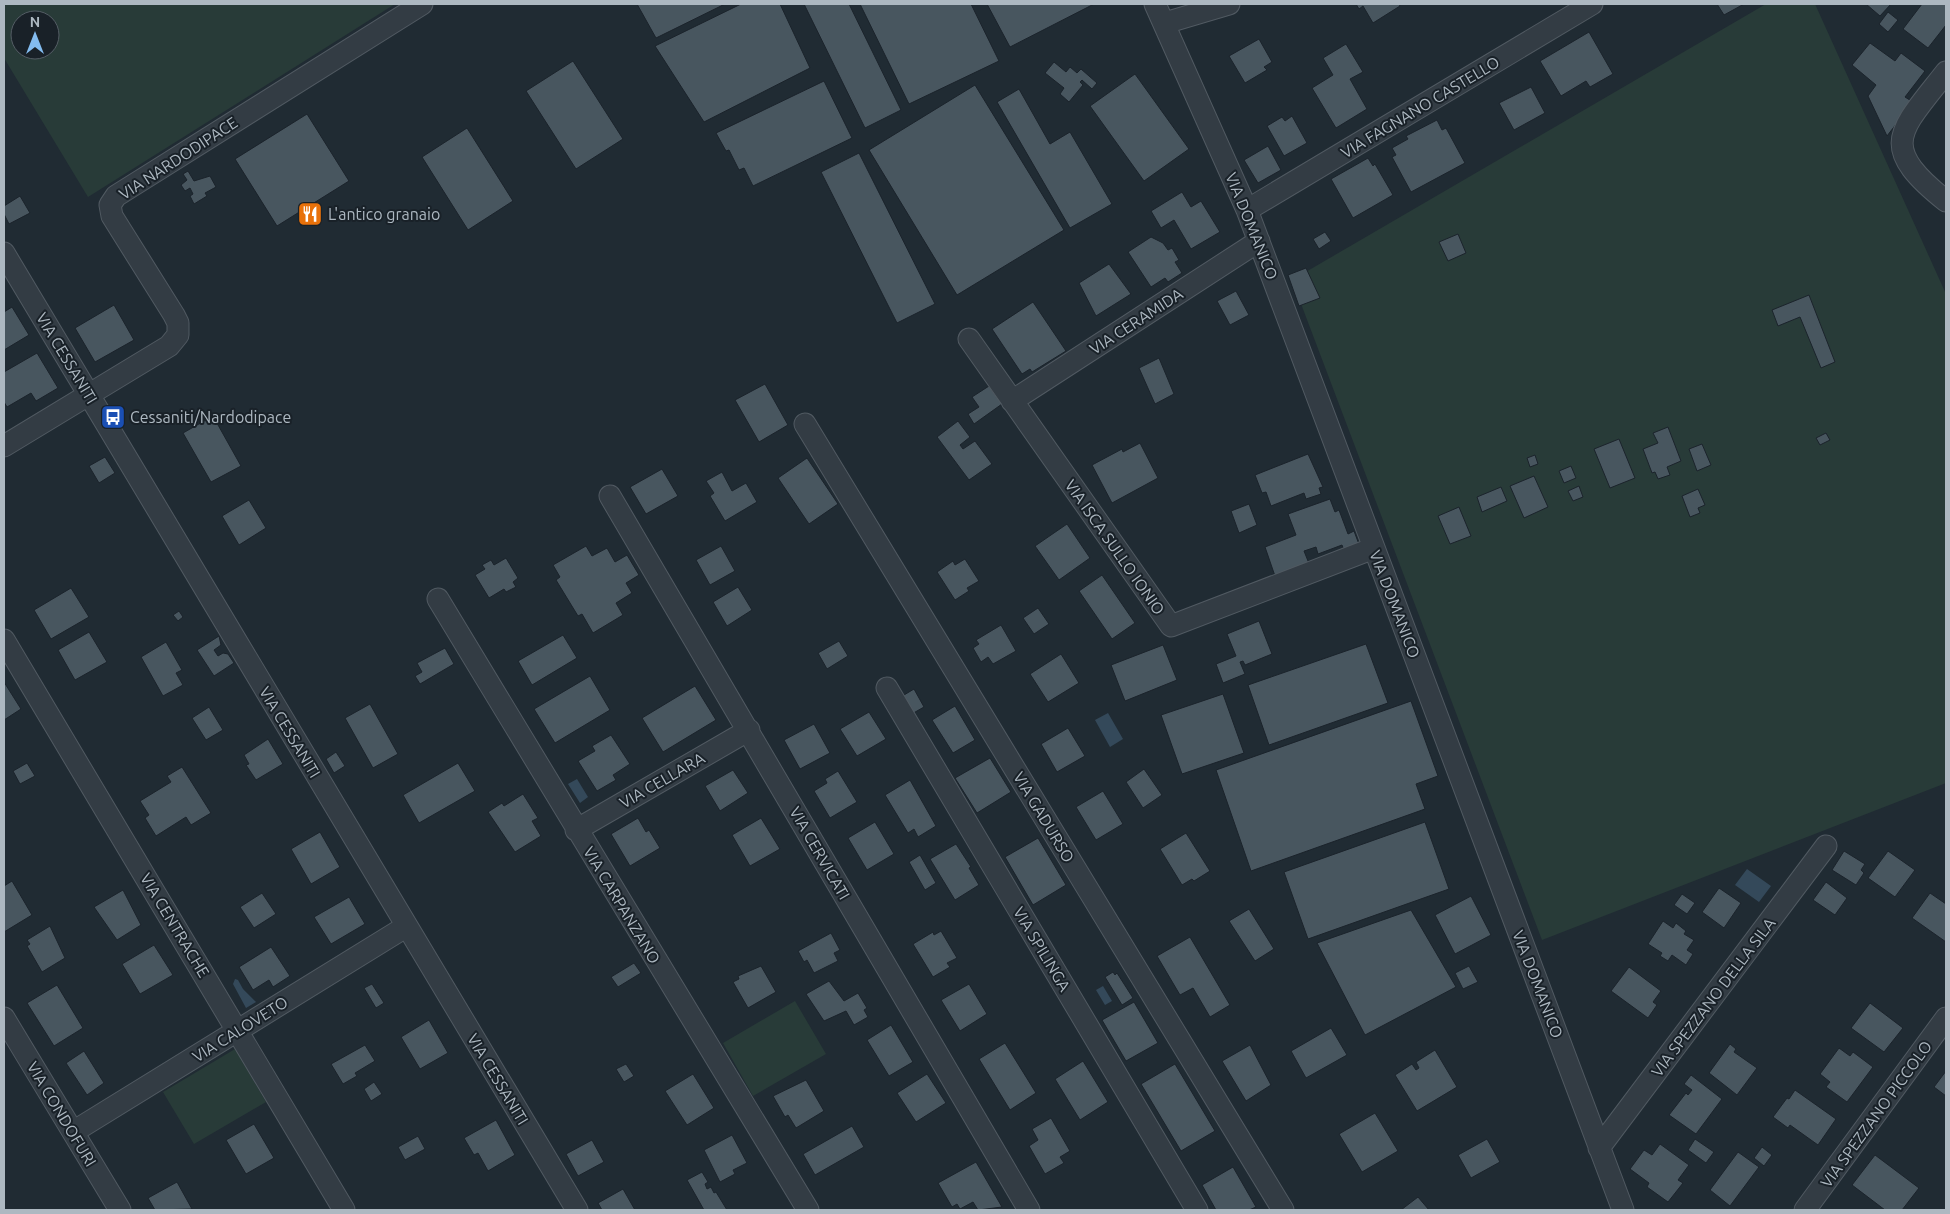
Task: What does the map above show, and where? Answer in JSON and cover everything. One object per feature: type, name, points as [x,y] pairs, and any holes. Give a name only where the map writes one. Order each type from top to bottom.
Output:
[{"type":"street","name":"VIA NARDODIPACE","points":[[4,446],[169,346],[178,335],[178,323],[174,315],[114,221],[110,210],[113,200],[121,193],[422,4]]},
{"type":"street","name":"VIA DOMANICO","points":[[1155,4],[1247,210],[1623,1210]]},
{"type":"street","points":[[1165,23],[1229,4]]},
{"type":"street","name":"VIA FAGNANO CASTELLO","points":[[1247,210],[1592,4]]},
{"type":"street","points":[[1946,72],[1910,117],[1902,144],[1910,168],[1946,201]]},
{"type":"street","name":"VIA CERAMIDA","points":[[1012,401],[1259,241]]},
{"type":"street","name":"VIA CESSANITI","points":[[4,253],[577,1210]]},
{"type":"street","name":"VIA ISCA SULLO IONIO","points":[[969,339],[1171,626],[1374,548]]},
{"type":"street","name":"VIA GADURSO","points":[[804,424],[1283,1210]]},
{"type":"street","name":"VIA CERVICATI","points":[[610,496],[1029,1210]]},
{"type":"street","name":"VIA CARPANZANO","points":[[438,599],[576,830],[808,1210]]},
{"type":"street","name":"VIA CENTRACHE","points":[[4,640],[239,1030],[344,1210]]},
{"type":"street","name":"VIA SPILINGA","points":[[887,688],[1196,1210]]},
{"type":"street","name":"VIA CELLARA","points":[[576,830],[748,730]]},
{"type":"street","name":"VIA SPEZZANO DELLA SILA","points":[[1599,1148],[1826,846]]},
{"type":"street","name":"VIA CALOVETO","points":[[73,1132],[407,926]]},
{"type":"street","name":"VIA CONDOFURI","points":[[4,1018],[120,1210]]},
{"type":"street","name":"VIA SPEZZANO PICCOLO","points":[[1805,1210],[1946,1018]]},
{"type":"green space","points":[[4,4],[395,4],[88,197],[4,58]]},
{"type":"green space","points":[[1766,4],[1815,4],[1946,294],[1946,783],[1542,940],[1292,280]]},
{"type":"green space","points":[[795,1001],[826,1054],[753,1096],[723,1043]]},
{"type":"green space","points":[[235,1049],[266,1102],[194,1144],[163,1092]]},
{"type":"water","points":[[1108,713],[1123,739],[1110,747],[1095,720]]},
{"type":"water","points":[[577,779],[588,797],[580,803],[568,784]]},
{"type":"water","points":[[1747,869],[1771,886],[1759,902],[1735,885]]},
{"type":"water","points":[[235,979],[238,980],[243,989],[256,1002],[246,1008],[233,984]]},
{"type":"water","points":[[1103,986],[1112,1001],[1105,1005],[1096,990]]},
{"type":"building","points":[[637,4],[725,4],[656,38]]},
{"type":"building","points":[[741,4],[780,4],[810,68],[704,122],[655,46]]},
{"type":"building","points":[[804,4],[849,4],[901,110],[865,128]]},
{"type":"building","points":[[860,4],[971,4],[999,61],[909,104]]},
{"type":"building","points":[[987,4],[1094,4],[1010,47]]},
{"type":"building","points":[[1356,4],[1399,4],[1400,6],[1373,23],[1363,6],[1359,9]]},
{"type":"building","points":[[1717,4],[1744,4],[1724,15]]},
{"type":"building","points":[[1866,4],[1891,4],[1880,16]]},
{"type":"building","points":[[1922,4],[1946,4],[1946,25],[1928,48],[1903,29]]},
{"type":"building","points":[[1888,12],[1898,20],[1888,32],[1879,24]]},
{"type":"building","points":[[1589,32],[1613,74],[1590,87],[1586,81],[1561,96],[1540,61]]},
{"type":"building","points":[[1259,39],[1272,62],[1264,67],[1267,70],[1245,83],[1229,56]]},
{"type":"building","points":[[1870,43],[1895,61],[1901,53],[1925,71],[1905,97],[1913,102],[1887,136],[1868,96],[1876,85],[1852,65]]},
{"type":"building","points":[[1346,44],[1363,72],[1350,79],[1367,109],[1336,128],[1312,88],[1333,75],[1323,58]]},
{"type":"building","points":[[573,61],[623,139],[576,169],[526,91]]},
{"type":"building","points":[[1054,62],[1066,72],[1070,67],[1077,73],[1081,69],[1097,83],[1092,89],[1082,80],[1080,82],[1083,85],[1069,102],[1060,94],[1064,88],[1045,73]]},
{"type":"building","points":[[1135,74],[1189,149],[1144,181],[1090,106]]},
{"type":"building","points":[[824,81],[852,138],[753,186],[744,168],[739,170],[729,150],[726,151],[716,133]]},
{"type":"building","points":[[975,85],[1064,230],[957,295],[869,150]]},
{"type":"building","points":[[1531,87],[1545,113],[1514,130],[1499,103]]},
{"type":"building","points":[[1019,89],[1050,144],[1070,132],[1112,204],[1070,228],[997,102]]},
{"type":"building","points":[[307,114],[349,181],[277,226],[235,159]]},
{"type":"building","points":[[1292,116],[1307,143],[1284,156],[1267,126],[1282,117],[1285,121]]},
{"type":"building","points":[[1437,120],[1442,130],[1446,128],[1465,163],[1411,192],[1392,157],[1396,155],[1392,148],[1408,139],[1406,136]]},
{"type":"building","points":[[467,128],[513,201],[468,230],[422,157]]},
{"type":"building","points":[[1268,146],[1281,170],[1258,183],[1244,160]]},
{"type":"building","points":[[859,153],[935,304],[897,323],[821,172]]},
{"type":"building","points":[[1368,158],[1373,166],[1375,164],[1393,195],[1353,218],[1331,179]]},
{"type":"building","points":[[188,171],[194,181],[210,176],[216,187],[205,193],[207,196],[194,204],[190,196],[193,194],[190,188],[185,191],[181,185],[187,180],[183,174]]},
{"type":"building","points":[[1182,192],[1191,207],[1201,201],[1220,232],[1191,249],[1174,220],[1161,228],[1151,211]]},
{"type":"building","points":[[20,196],[30,213],[9,224],[4,214],[4,206]]},
{"type":"building","points":[[1325,232],[1331,241],[1319,249],[1313,239]]},
{"type":"building","points":[[1458,234],[1466,253],[1448,261],[1439,242]]},
{"type":"building","points":[[1151,237],[1163,243],[1168,250],[1172,248],[1179,260],[1175,262],[1182,273],[1168,282],[1165,278],[1151,287],[1128,252]]},
{"type":"building","points":[[1109,264],[1131,294],[1096,316],[1079,283]]},
{"type":"building","points":[[1306,268],[1320,298],[1299,306],[1288,275]]},
{"type":"building","points":[[1236,291],[1249,315],[1230,325],[1217,301]]},
{"type":"building","points":[[1809,295],[1835,362],[1821,368],[1800,317],[1778,326],[1772,310]]},
{"type":"building","points":[[1033,302],[1066,351],[1032,372],[1030,369],[1022,374],[992,329]]},
{"type":"building","points":[[114,305],[134,340],[95,362],[75,328]]},
{"type":"building","points":[[12,307],[29,335],[4,350],[4,312]]},
{"type":"building","points":[[37,353],[58,388],[36,401],[31,393],[7,407],[4,402],[4,372]]},
{"type":"building","points":[[1159,358],[1174,394],[1155,404],[1139,368]]},
{"type":"building","points":[[765,384],[788,425],[759,442],[735,400]]},
{"type":"building","points":[[989,386],[1002,404],[974,424],[968,414],[979,407],[972,397]]},
{"type":"building","points":[[213,416],[241,466],[211,482],[183,433]]},
{"type":"building","points":[[958,421],[970,437],[960,445],[963,449],[975,441],[992,464],[969,480],[937,437]]},
{"type":"building","points":[[1668,427],[1681,461],[1667,467],[1670,475],[1658,479],[1655,472],[1652,473],[1643,449],[1658,443],[1653,433]]},
{"type":"building","points":[[1826,433],[1830,440],[1820,445],[1816,438]]},
{"type":"building","points":[[1619,439],[1635,478],[1610,488],[1594,449]]},
{"type":"building","points":[[1140,443],[1158,478],[1112,503],[1092,465],[1122,449],[1123,452]]},
{"type":"building","points":[[1702,444],[1711,465],[1697,471],[1689,449]]},
{"type":"building","points":[[1308,454],[1323,487],[1319,488],[1321,494],[1306,499],[1304,493],[1271,506],[1266,492],[1262,493],[1255,475]]},
{"type":"building","points":[[1535,455],[1538,464],[1530,467],[1527,458]]},
{"type":"building","points":[[105,457],[115,473],[99,483],[89,466]]},
{"type":"building","points":[[807,458],[838,504],[809,524],[778,478]]},
{"type":"building","points":[[1571,466],[1576,478],[1564,483],[1559,471]]},
{"type":"building","points":[[662,469],[678,496],[646,514],[630,487]]},
{"type":"building","points":[[722,472],[732,491],[746,483],[757,502],[725,521],[710,496],[714,493],[706,481]]},
{"type":"building","points":[[1534,476],[1548,507],[1524,518],[1510,486]]},
{"type":"building","points":[[1579,486],[1583,497],[1573,501],[1568,491]]},
{"type":"building","points":[[1501,487],[1507,501],[1482,512],[1477,497]]},
{"type":"building","points":[[1698,489],[1705,505],[1698,508],[1700,513],[1690,517],[1682,496]]},
{"type":"building","points":[[1330,499],[1335,512],[1339,510],[1348,534],[1354,531],[1360,547],[1345,553],[1342,545],[1318,554],[1316,547],[1304,551],[1310,566],[1276,579],[1265,547],[1296,535],[1288,514]]},
{"type":"building","points":[[249,500],[266,528],[239,545],[222,516]]},
{"type":"building","points":[[1249,504],[1257,525],[1239,533],[1231,511]]},
{"type":"building","points":[[1459,507],[1471,536],[1450,544],[1438,516]]},
{"type":"building","points":[[1067,524],[1090,558],[1059,580],[1035,546]]},
{"type":"building","points":[[586,546],[592,556],[607,548],[615,562],[627,555],[639,575],[626,583],[632,593],[616,603],[623,615],[593,633],[582,614],[578,616],[556,580],[560,577],[553,565]]},
{"type":"building","points":[[721,546],[735,571],[710,585],[696,560]]},
{"type":"building","points":[[506,558],[518,578],[513,582],[516,587],[506,592],[504,589],[489,598],[475,575],[485,569],[482,565],[491,560],[494,565]]},
{"type":"building","points":[[965,559],[979,581],[967,588],[969,591],[955,600],[937,572],[953,561],[955,565]]},
{"type":"building","points":[[1102,575],[1135,623],[1112,639],[1079,591]]},
{"type":"building","points":[[738,587],[752,610],[727,626],[713,602]]},
{"type":"building","points":[[71,588],[89,617],[51,639],[34,610]]},
{"type":"building","points":[[1038,608],[1049,624],[1034,634],[1023,618]]},
{"type":"building","points":[[179,611],[183,617],[178,621],[173,615]]},
{"type":"building","points":[[1259,621],[1272,654],[1245,665],[1243,661],[1240,662],[1245,674],[1223,683],[1216,664],[1236,656],[1227,634]]},
{"type":"building","points":[[1001,625],[1016,651],[993,664],[988,657],[981,662],[973,648],[979,644],[976,640]]},
{"type":"building","points":[[89,632],[107,662],[75,680],[58,650]]},
{"type":"building","points":[[563,635],[577,658],[532,685],[518,661]]},
{"type":"building","points":[[219,636],[221,645],[214,650],[218,656],[223,653],[228,654],[234,663],[214,676],[197,650]]},
{"type":"building","points":[[839,641],[848,656],[827,669],[818,653]]},
{"type":"building","points":[[166,642],[182,670],[176,673],[183,685],[163,696],[141,657]]},
{"type":"building","points":[[1366,644],[1388,703],[1269,745],[1248,685]]},
{"type":"building","points":[[1163,645],[1177,680],[1125,701],[1111,665]]},
{"type":"building","points":[[445,648],[454,664],[420,684],[415,676],[422,672],[417,663]]},
{"type":"building","points":[[1061,654],[1079,683],[1048,702],[1030,674]]},
{"type":"building","points":[[590,676],[610,710],[555,743],[534,709]]},
{"type":"building","points":[[4,682],[21,709],[4,720]]},
{"type":"building","points":[[695,686],[716,720],[663,752],[642,718]]},
{"type":"building","points":[[914,689],[924,707],[910,715],[899,698]]},
{"type":"building","points":[[1223,694],[1244,753],[1182,774],[1161,715]]},
{"type":"building","points":[[1411,701],[1438,776],[1416,784],[1425,809],[1251,871],[1216,770]]},
{"type":"building","points":[[370,704],[398,754],[373,768],[345,718]]},
{"type":"building","points":[[955,706],[975,740],[953,753],[932,720]]},
{"type":"building","points":[[209,707],[223,730],[206,740],[192,718]]},
{"type":"building","points":[[869,712],[886,739],[857,756],[840,729]]},
{"type":"building","points":[[814,724],[830,753],[800,769],[784,740]]},
{"type":"building","points":[[1068,728],[1085,756],[1057,772],[1041,744]]},
{"type":"building","points":[[611,735],[630,764],[613,775],[616,780],[597,791],[578,761],[595,751],[592,746]]},
{"type":"building","points":[[268,739],[283,764],[256,780],[246,765],[249,764],[244,755]]},
{"type":"building","points":[[336,752],[345,766],[334,773],[326,759]]},
{"type":"building","points":[[990,758],[1011,792],[977,813],[955,778]]},
{"type":"building","points":[[27,763],[35,776],[20,784],[13,771]]},
{"type":"building","points":[[458,763],[475,791],[419,823],[403,795]]},
{"type":"building","points":[[182,767],[211,813],[191,825],[186,817],[156,836],[145,818],[149,815],[140,801],[171,782],[167,776]]},
{"type":"building","points":[[1144,769],[1162,795],[1143,808],[1126,782]]},
{"type":"building","points":[[733,770],[748,793],[720,811],[705,786]]},
{"type":"building","points":[[838,771],[857,802],[830,818],[814,791],[827,783],[825,779]]},
{"type":"building","points":[[910,780],[936,826],[918,837],[914,829],[908,833],[885,795]]},
{"type":"building","points":[[1103,791],[1123,824],[1096,840],[1076,807]]},
{"type":"building","points":[[523,794],[538,818],[532,821],[541,836],[515,852],[488,812],[502,803],[504,806]]},
{"type":"building","points":[[638,818],[646,832],[649,830],[660,848],[630,866],[611,834]]},
{"type":"building","points":[[761,818],[780,849],[750,866],[732,835]]},
{"type":"building","points":[[875,822],[894,854],[867,870],[848,838]]},
{"type":"building","points":[[1425,822],[1449,889],[1308,939],[1284,872]]},
{"type":"building","points":[[320,832],[340,867],[311,884],[291,849]]},
{"type":"building","points":[[1186,833],[1210,871],[1194,881],[1192,879],[1182,885],[1160,849]]},
{"type":"building","points":[[1038,838],[1066,885],[1033,905],[1005,857]]},
{"type":"building","points":[[956,844],[971,867],[969,868],[979,885],[955,900],[930,859]]},
{"type":"building","points":[[1844,851],[1865,864],[1861,870],[1864,873],[1856,885],[1832,870]]},
{"type":"building","points":[[1888,851],[1915,870],[1895,897],[1868,878]]},
{"type":"building","points":[[920,855],[936,883],[925,890],[909,862]]},
{"type":"building","points":[[12,881],[32,915],[4,932],[4,886]]},
{"type":"building","points":[[1826,882],[1847,898],[1835,915],[1813,900]]},
{"type":"building","points":[[1719,888],[1741,903],[1724,928],[1702,912]]},
{"type":"building","points":[[123,890],[141,925],[117,940],[94,907]]},
{"type":"building","points":[[262,893],[276,914],[254,928],[240,907]]},
{"type":"building","points":[[1930,893],[1946,904],[1946,942],[1912,918]]},
{"type":"building","points":[[1682,894],[1695,903],[1687,914],[1674,905]]},
{"type":"building","points":[[1471,896],[1491,935],[1455,954],[1435,915]]},
{"type":"building","points":[[349,897],[365,924],[331,944],[314,917]]},
{"type":"building","points":[[1249,909],[1274,949],[1255,961],[1229,921]]},
{"type":"building","points":[[1411,910],[1456,987],[1365,1035],[1317,943]]},
{"type":"building","points":[[1663,921],[1673,928],[1676,923],[1686,931],[1684,934],[1694,940],[1687,950],[1693,954],[1686,965],[1672,955],[1668,961],[1660,956],[1662,953],[1648,944]]},
{"type":"building","points":[[50,926],[65,958],[42,972],[27,946],[30,944],[27,940]]},
{"type":"building","points":[[941,931],[957,958],[947,963],[950,967],[933,977],[913,944],[933,932],[934,935]]},
{"type":"building","points":[[831,933],[840,950],[834,953],[838,961],[814,973],[807,960],[804,962],[798,951]]},
{"type":"building","points":[[1190,937],[1230,1005],[1210,1017],[1193,988],[1180,995],[1157,956]]},
{"type":"building","points":[[154,945],[173,975],[140,994],[122,964]]},
{"type":"building","points":[[271,947],[290,976],[273,987],[269,980],[253,990],[239,967]]},
{"type":"building","points":[[634,963],[641,973],[618,987],[611,977]]},
{"type":"building","points":[[761,966],[776,992],[748,1008],[733,982],[739,979],[738,976]]},
{"type":"building","points":[[1469,966],[1478,982],[1463,989],[1455,973]]},
{"type":"building","points":[[1629,967],[1661,991],[1653,1002],[1657,1005],[1648,1018],[1611,991]]},
{"type":"building","points":[[1113,972],[1115,975],[1117,973],[1133,998],[1122,1005],[1105,977]]},
{"type":"building","points":[[829,981],[844,1001],[858,993],[867,1008],[864,1010],[868,1017],[854,1025],[846,1011],[824,1021],[806,994]]},
{"type":"building","points":[[372,984],[384,1003],[376,1008],[364,988]]},
{"type":"building","points":[[969,984],[987,1014],[960,1031],[941,1000]]},
{"type":"building","points":[[57,985],[83,1028],[54,1046],[27,1003]]},
{"type":"building","points":[[1134,1002],[1158,1043],[1126,1061],[1102,1020]]},
{"type":"building","points":[[1870,1003],[1903,1028],[1884,1052],[1851,1028]]},
{"type":"building","points":[[429,1020],[448,1053],[420,1069],[401,1037]]},
{"type":"building","points":[[891,1025],[913,1062],[889,1076],[867,1040]]},
{"type":"building","points":[[1331,1028],[1347,1055],[1306,1078],[1291,1051]]},
{"type":"building","points":[[1005,1043],[1036,1093],[1010,1110],[979,1059]]},
{"type":"building","points":[[1730,1044],[1736,1049],[1734,1052],[1757,1068],[1737,1095],[1709,1073]]},
{"type":"building","points":[[365,1045],[375,1061],[355,1073],[357,1076],[343,1084],[331,1064]]},
{"type":"building","points":[[1250,1045],[1271,1085],[1246,1101],[1222,1061]]},
{"type":"building","points":[[1839,1048],[1850,1056],[1853,1052],[1873,1067],[1847,1102],[1826,1087],[1830,1082],[1820,1074]]},
{"type":"building","points":[[1435,1050],[1457,1087],[1417,1111],[1395,1075],[1412,1064],[1416,1070],[1419,1068],[1416,1062]]},
{"type":"building","points":[[84,1051],[104,1083],[87,1095],[66,1063]]},
{"type":"building","points":[[1083,1061],[1108,1102],[1080,1120],[1055,1079]]},
{"type":"building","points":[[626,1064],[634,1076],[624,1082],[616,1069]]},
{"type":"building","points":[[1175,1064],[1215,1131],[1181,1151],[1141,1084]]},
{"type":"building","points":[[1946,1071],[1946,1096],[1934,1087]]},
{"type":"building","points":[[693,1074],[714,1108],[687,1125],[665,1091]]},
{"type":"building","points":[[927,1074],[946,1103],[916,1122],[897,1093]]},
{"type":"building","points":[[1691,1075],[1722,1099],[1696,1134],[1669,1115],[1686,1093],[1688,1095],[1692,1090],[1684,1084]]},
{"type":"building","points":[[806,1080],[824,1111],[796,1128],[788,1115],[785,1117],[773,1096]]},
{"type":"building","points":[[374,1082],[382,1094],[371,1101],[364,1089]]},
{"type":"building","points":[[1795,1090],[1836,1119],[1818,1145],[1790,1125],[1788,1128],[1773,1117]]},
{"type":"building","points":[[1375,1113],[1398,1151],[1362,1172],[1339,1134]]},
{"type":"building","points":[[1051,1118],[1070,1151],[1060,1157],[1064,1163],[1045,1174],[1029,1146],[1038,1140],[1032,1129]]},
{"type":"building","points":[[496,1120],[515,1155],[488,1171],[478,1153],[474,1155],[464,1138]]},
{"type":"building","points":[[254,1124],[274,1158],[246,1174],[226,1140]]},
{"type":"building","points":[[852,1126],[864,1147],[815,1175],[803,1154]]},
{"type":"building","points":[[732,1135],[747,1163],[733,1170],[735,1174],[720,1182],[704,1150]]},
{"type":"building","points":[[418,1136],[425,1149],[405,1160],[398,1147]]},
{"type":"building","points":[[1487,1139],[1500,1162],[1471,1178],[1458,1155]]},
{"type":"building","points":[[1695,1139],[1714,1152],[1706,1163],[1688,1150]]},
{"type":"building","points":[[592,1140],[604,1162],[578,1176],[566,1154]]},
{"type":"building","points":[[1660,1144],[1689,1165],[1678,1180],[1683,1183],[1668,1202],[1647,1187],[1649,1183],[1630,1169],[1644,1150],[1652,1155]]},
{"type":"building","points":[[1762,1147],[1772,1155],[1764,1166],[1754,1158]]},
{"type":"building","points":[[1738,1152],[1759,1167],[1730,1206],[1710,1190]]},
{"type":"building","points":[[1875,1155],[1919,1188],[1902,1210],[1885,1210],[1852,1185]]},
{"type":"building","points":[[976,1162],[1002,1207],[978,1210],[973,1202],[960,1209],[957,1204],[952,1207],[938,1183]]},
{"type":"building","points":[[1233,1167],[1256,1207],[1249,1210],[1216,1210],[1202,1185]]},
{"type":"building","points":[[702,1172],[708,1182],[705,1184],[707,1189],[711,1187],[714,1193],[716,1192],[727,1210],[704,1210],[687,1180]]},
{"type":"building","points":[[177,1182],[192,1209],[155,1210],[148,1198]]},
{"type":"building","points":[[623,1189],[635,1210],[602,1210],[598,1203]]},
{"type":"building","points":[[1418,1197],[1429,1210],[1401,1210]]},
{"type":"place","name":"L'antico granaio","points":[[310,214]]},
{"type":"place","name":"Cessaniti/Nardodipace","points":[[113,417]]}]
